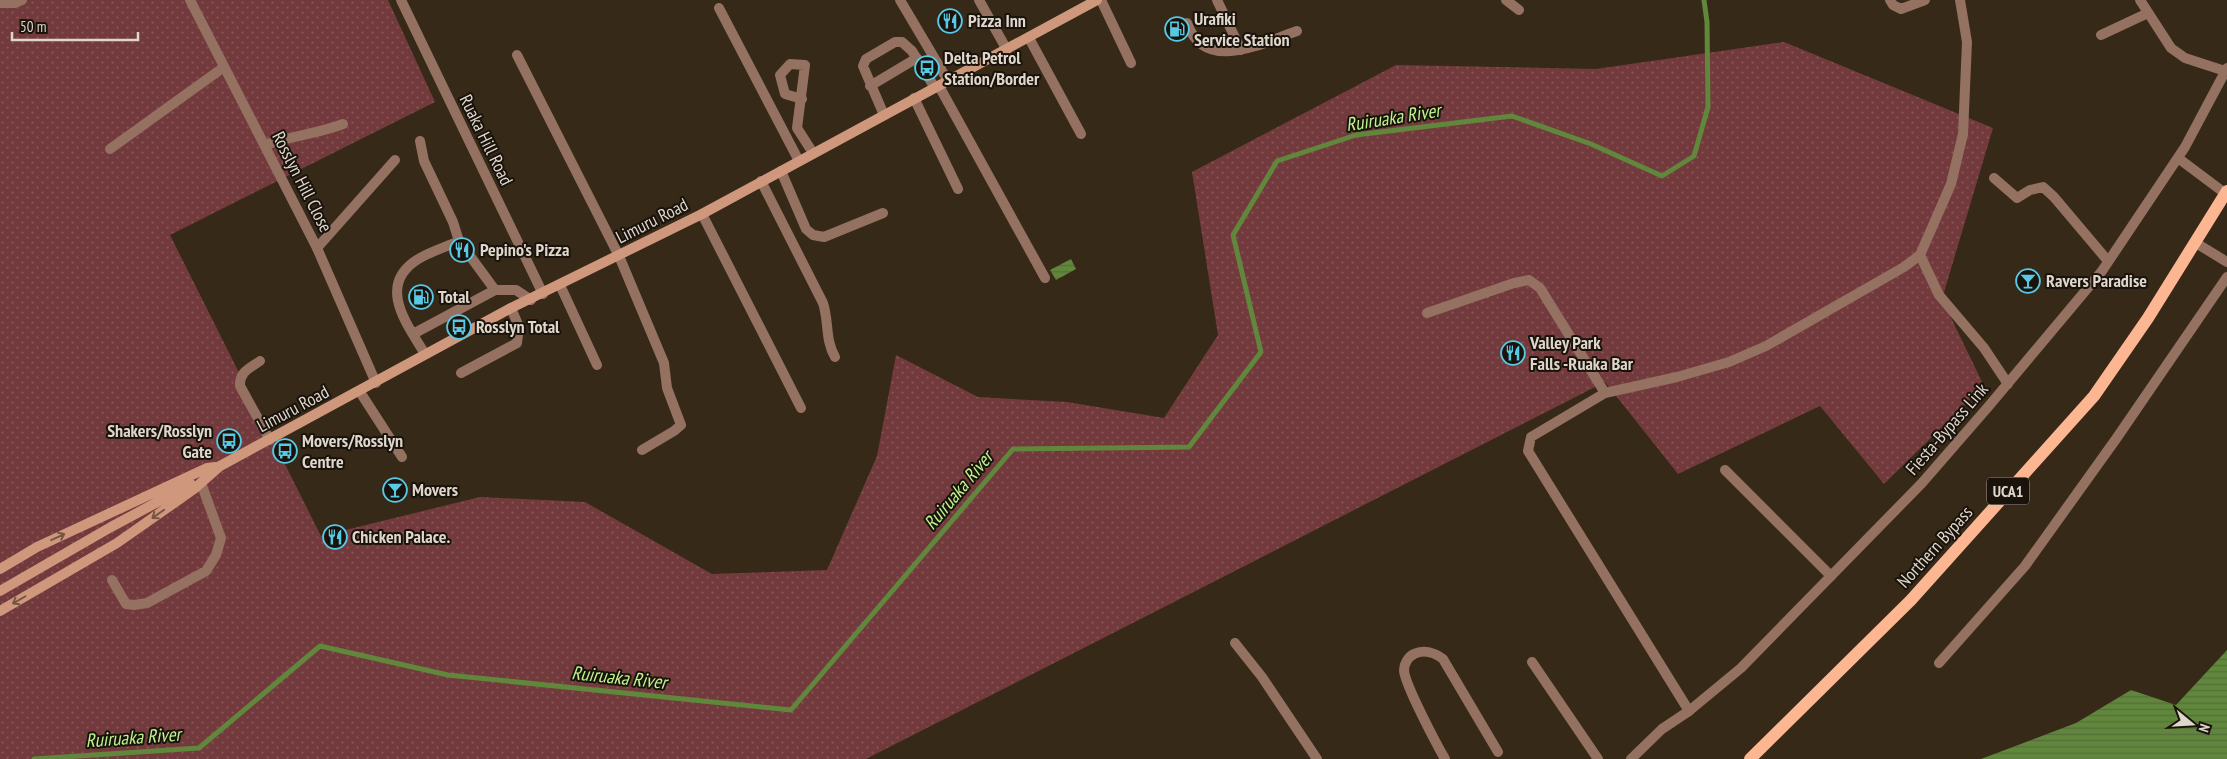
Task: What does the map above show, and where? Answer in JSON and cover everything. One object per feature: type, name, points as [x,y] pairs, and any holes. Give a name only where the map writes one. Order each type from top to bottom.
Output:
[{"type":"main road","name":"Limuru Road","points":[[0,611],[117,543],[201,483],[220,466],[360,392],[425,354],[511,308],[532,300],[702,214],[914,98],[1099,0]]},
{"type":"main road","name":"Northern Bypass","points":[[1750,759],[1911,600],[2094,396],[2196,243],[2226,192]]},
{"type":"main road","name":"Limuru Road","points":[[0,561],[36,547],[207,468],[220,466]]},
{"type":"main road","name":"Limuru Road","points":[[0,591],[111,527],[210,474]]},
{"type":"main road","name":"Limuru Road","points":[[0,569],[36,547]]},
{"type":"street","points":[[0,3],[15,3],[22,0]]},
{"type":"street","name":"Rosslyn Hill Close","points":[[190,0],[317,248],[376,383]]},
{"type":"street","name":"Ruaka Hill Road","points":[[401,0],[542,294]]},
{"type":"street","points":[[900,0],[940,85],[1045,278]]},
{"type":"street","points":[[979,0],[1007,50]]},
{"type":"street","points":[[1099,0],[1131,63]]},
{"type":"street","points":[[1217,0],[1240,50]]},
{"type":"street","points":[[1506,0],[1519,10]]},
{"type":"street","points":[[1890,0],[1893,6],[1901,9],[1925,0]]},
{"type":"street","points":[[1689,712],[1528,452],[1530,437],[1604,394],[1711,367],[1766,346],[1904,267],[1920,255],[1951,184],[1962,134],[1967,42],[1960,0]]},
{"type":"street","points":[[2140,0],[2171,48],[2185,58],[2226,70]]},
{"type":"street","points":[[719,8],[799,161]]},
{"type":"street","points":[[2100,35],[2148,13]]},
{"type":"street","points":[[1188,23],[1196,40],[1207,48],[1228,52],[1240,50],[1297,31]]},
{"type":"street","points":[[1029,38],[1081,134]]},
{"type":"street","points":[[884,115],[863,66],[864,61],[898,42],[912,50],[940,85]]},
{"type":"street","points":[[517,55],[619,256],[664,363],[667,388],[681,425],[674,432],[642,450]]},
{"type":"street","points":[[870,86],[917,58]]},
{"type":"street","points":[[110,149],[224,67]]},
{"type":"street","name":"Fiesta-Bypass Link","points":[[1631,759],[1662,729],[1689,712],[1741,668],[1922,483],[2008,384],[2108,262],[2178,158],[2226,70]]},
{"type":"street","points":[[914,98],[958,189]]},
{"type":"street","points":[[802,99],[797,128],[813,153]]},
{"type":"street","points":[[264,145],[286,138],[319,133],[343,124]]},
{"type":"street","points":[[420,141],[424,161],[453,222],[459,241],[495,290]]},
{"type":"street","points":[[2178,158],[2226,192]]},
{"type":"street","points":[[317,248],[395,160]]},
{"type":"street","points":[[780,171],[806,229],[814,235],[824,237],[883,213]]},
{"type":"street","points":[[1994,178],[2017,198],[2030,190],[2043,187],[2054,197],[2108,262]]},
{"type":"street","points":[[761,181],[823,303],[827,314],[830,348],[835,357]]},
{"type":"street","points":[[702,214],[802,408]]},
{"type":"street","points":[[425,354],[398,306],[396,294],[398,282],[406,269],[419,258],[459,241]]},
{"type":"street","points":[[2196,243],[2227,262]]},
{"type":"street","points":[[1920,255],[1939,294],[1984,348],[2008,384]]},
{"type":"street","points":[[1939,663],[2025,566],[2116,439],[2227,277]]},
{"type":"street","points":[[1427,313],[1521,280],[1529,280],[1540,288],[1604,394]]},
{"type":"street","points":[[560,285],[597,365]]},
{"type":"street","points":[[413,334],[495,290],[516,290],[532,300]]},
{"type":"street","points":[[461,372],[517,343],[519,328],[511,308]]},
{"type":"street","points":[[260,361],[242,373],[240,386],[270,440]]},
{"type":"street","points":[[360,392],[402,457]]},
{"type":"street","points":[[1725,470],[1831,576]]},
{"type":"street","points":[[112,580],[126,604],[141,605],[206,571],[216,555],[221,538],[201,483]]},
{"type":"street","points":[[1236,642],[1317,759]]},
{"type":"street","points":[[1441,757],[1406,679],[1406,664],[1409,658],[1416,653],[1429,652],[1443,659],[1498,752]]},
{"type":"street","points":[[1532,662],[1598,759]]},
{"type":"shaded area","points":[[0,0],[388,0],[435,102],[170,235],[321,536],[480,497],[585,502],[712,574],[827,570],[877,456],[896,355],[978,397],[1067,402],[1164,418],[1218,335],[1192,172],[1396,65],[1596,69],[1784,42],[1993,128],[1942,299],[1984,386],[1884,484],[1820,406],[1678,474],[1605,382],[866,759],[0,759]]},
{"type":"shaded area","points":[[1071,259],[1076,269],[1056,280],[1050,270]]},
{"type":"shaded area","points":[[2227,650],[2227,759],[1981,759],[2076,723],[2131,690],[2176,705]]},
{"type":"waterway","name":"Ruiruaka River","points":[[34,759],[199,748],[320,646],[448,675],[791,710],[1013,449],[1189,447],[1261,352],[1233,235],[1277,161],[1356,135],[1512,116],[1591,144],[1662,176],[1694,156],[1708,107],[1707,22],[1704,0]]},
{"type":"place","name":"Pizza Inn","points":[[950,21]]},
{"type":"place","name":"Urafiki Service Station","points":[[1177,29]]},
{"type":"place","name":"Delta Petrol Station/Border","points":[[927,68]]},
{"type":"place","name":"Pepino's Pizza","points":[[462,250]]},
{"type":"place","name":"Ravers Paradise","points":[[2028,281]]},
{"type":"place","name":"Total","points":[[421,297]]},
{"type":"place","name":"Rosslyn Total","points":[[459,327]]},
{"type":"place","name":"Valley Park Falls -Ruaka Bar","points":[[1513,353]]},
{"type":"place","name":"Shakers/Rosslyn Gate","points":[[229,441]]},
{"type":"place","name":"Movers/Rosslyn Centre","points":[[285,451]]},
{"type":"place","name":"Movers","points":[[395,490]]},
{"type":"place","name":"Chicken Palace.","points":[[335,537]]}]
